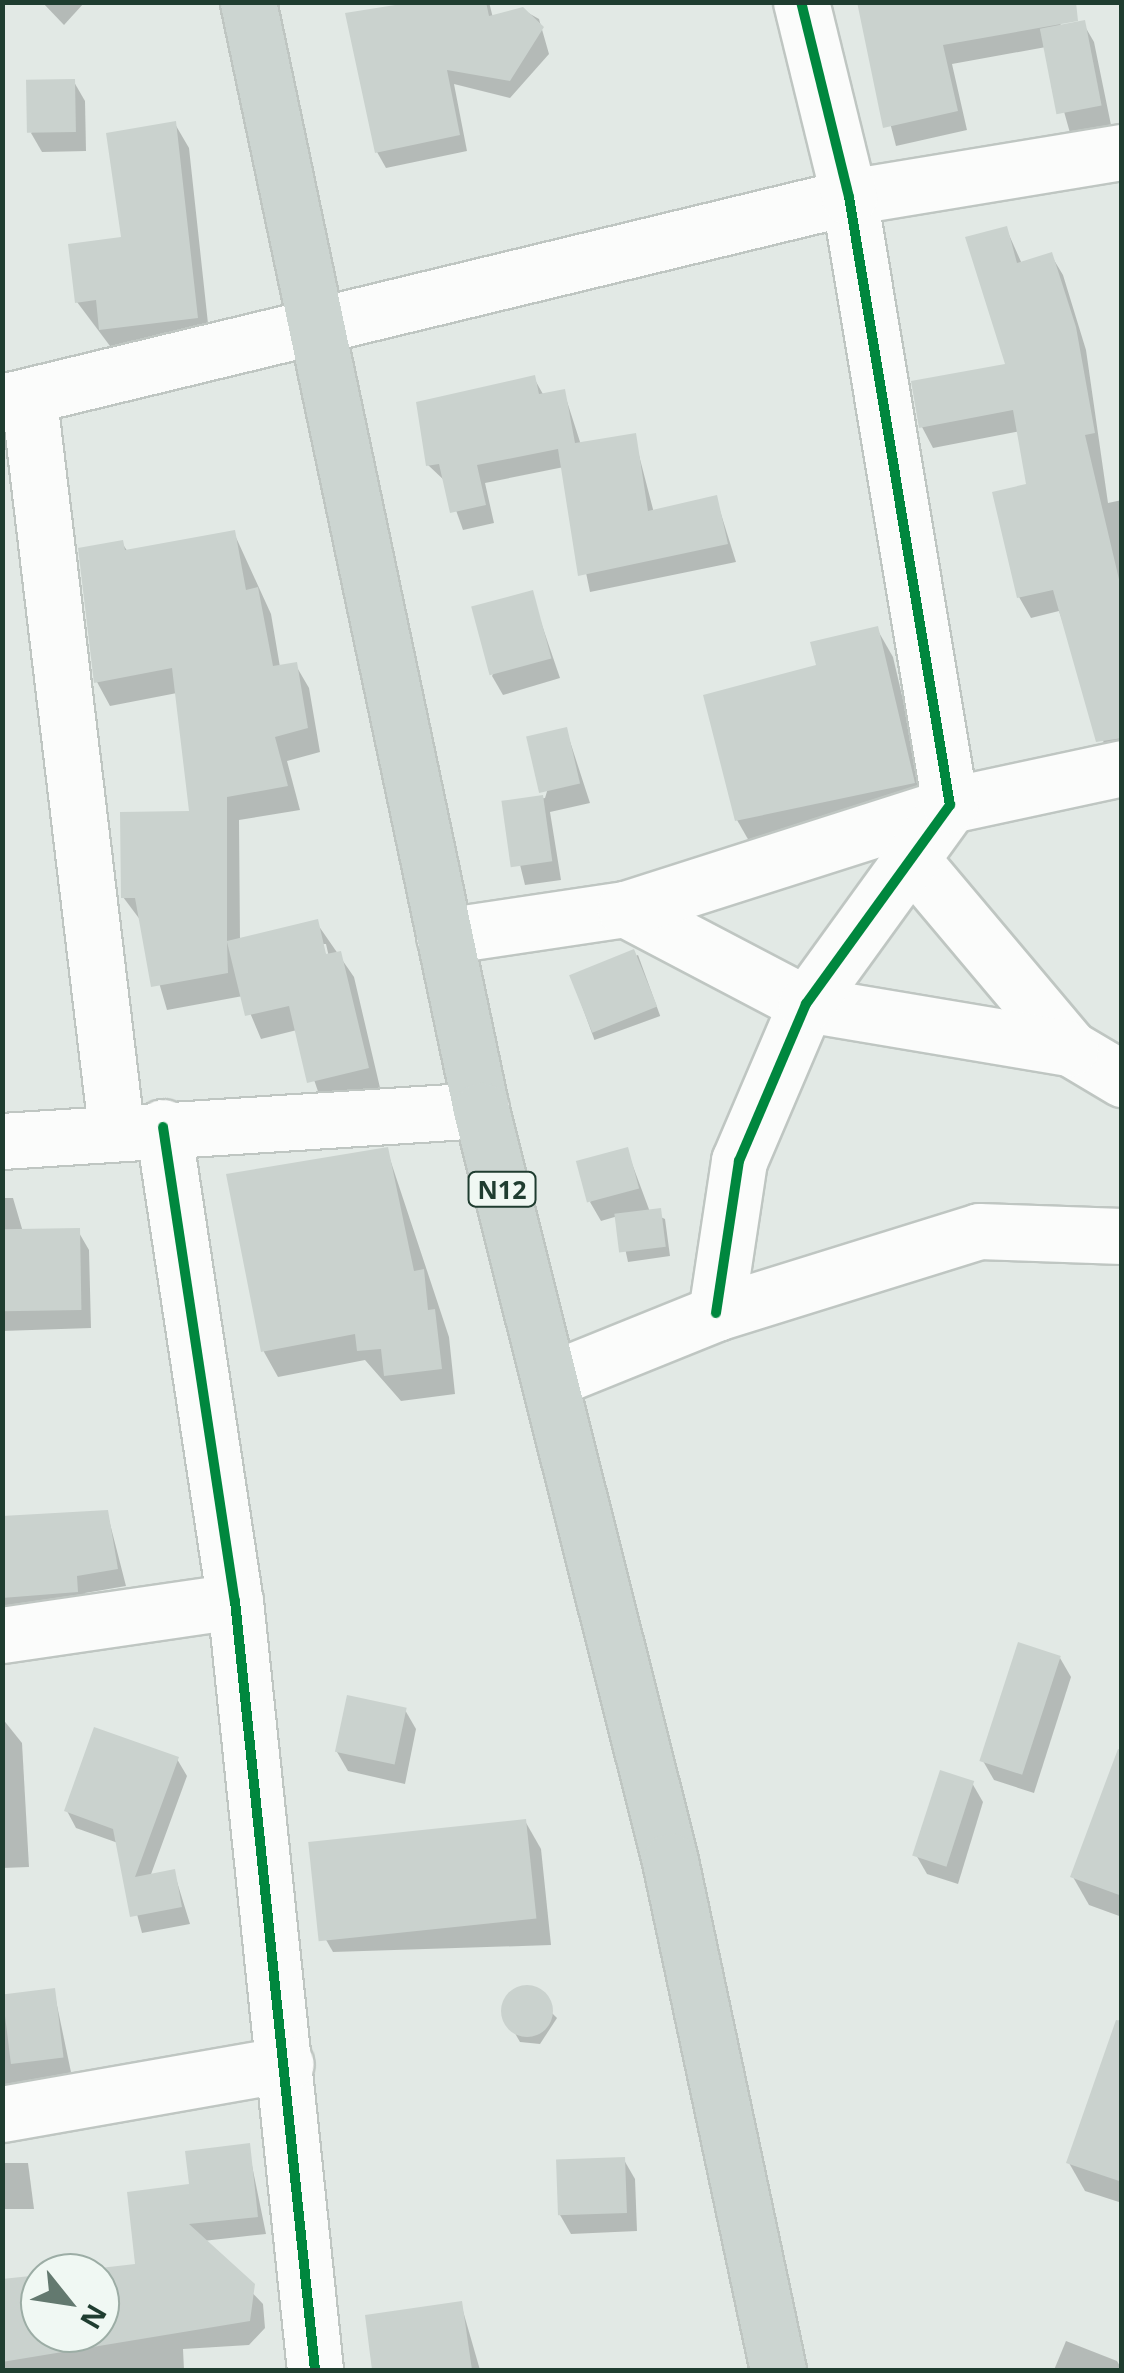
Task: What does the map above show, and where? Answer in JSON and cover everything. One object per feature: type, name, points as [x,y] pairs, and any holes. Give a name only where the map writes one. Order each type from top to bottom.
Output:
[{"type":"main road","name":"N12","points":[[248,2],[481,1110],[552,1379],[670,1860],[778,2370]]},
{"type":"street","points":[[716,1313],[739,1161],[806,1004],[950,805],[849,196],[801,2]]},
{"type":"street","points":[[314,2370],[286,2064],[236,1602],[140,1128],[16,401],[316,324],[849,196],[1122,152]]},
{"type":"street","points":[[444,936],[625,909],[950,805],[1122,768]]},
{"type":"street","points":[[911,859],[1070,1048],[1122,1079]]},
{"type":"street","points":[[625,909],[806,1004],[1070,1048]]},
{"type":"street","points":[[2,1140],[140,1128],[481,1110]]},
{"type":"street","points":[[552,1379],[716,1313],[978,1231],[1122,1236]]},
{"type":"street","points":[[2,1635],[236,1602]]},
{"type":"street","points":[[2,2114],[286,2064]]},
{"type":"building","points":[[414,2],[486,2],[489,16],[523,7],[544,27],[510,81],[447,70],[460,135],[375,153],[345,13]]},
{"type":"building","points":[[857,2],[1076,2],[1078,21],[943,45],[958,111],[883,128]]},
{"type":"building","points":[[1085,20],[1102,105],[1056,114],[1040,29]]},
{"type":"building","points":[[75,79],[76,132],[27,133],[26,80]]},
{"type":"building","points":[[176,121],[198,318],[99,330],[96,300],[75,303],[68,244],[121,237],[106,133]]},
{"type":"building","points":[[1007,226],[1017,263],[1052,252],[1076,327],[1095,433],[1085,435],[1122,592],[1122,738],[1096,742],[1053,590],[1017,598],[992,492],[1026,484],[1013,410],[919,428],[911,381],[1005,364],[965,237]]},
{"type":"building","points":[[535,375],[539,394],[565,389],[575,443],[636,433],[648,511],[717,495],[728,544],[578,576],[558,449],[477,465],[486,505],[450,513],[439,464],[426,466],[416,402]]},
{"type":"building","points":[[235,530],[246,590],[258,587],[273,666],[297,662],[308,728],[275,737],[288,786],[227,797],[227,941],[318,919],[326,954],[341,951],[369,1068],[307,1083],[289,1006],[245,1016],[227,942],[228,973],[151,987],[135,898],[121,898],[120,812],[189,811],[172,668],[94,683],[78,548],[123,540],[125,550]]},
{"type":"building","points":[[533,590],[551,659],[490,675],[471,607]]},
{"type":"building","points":[[878,626],[915,783],[735,821],[703,695],[816,665],[810,642]]},
{"type":"building","points":[[567,727],[580,784],[539,793],[526,736]]},
{"type":"building","points":[[543,795],[552,861],[511,867],[501,801]]},
{"type":"building","points":[[634,949],[657,1006],[592,1033],[569,975]]},
{"type":"building","points":[[388,1147],[414,1271],[424,1269],[428,1310],[435,1309],[442,1369],[384,1376],[381,1349],[357,1351],[355,1334],[261,1352],[226,1174]]},
{"type":"building","points":[[628,1147],[639,1189],[587,1203],[576,1161]]},
{"type":"building","points":[[661,1208],[666,1247],[619,1252],[614,1214]]},
{"type":"building","points":[[80,1228],[81,1310],[3,1311],[2,1229]]},
{"type":"building","points":[[108,1510],[118,1569],[77,1576],[78,1592],[2,1598],[2,1516]]},
{"type":"building","points":[[1018,1642],[1061,1656],[1022,1775],[979,1761]]},
{"type":"building","points":[[347,1695],[407,1708],[395,1764],[335,1752]]},
{"type":"building","points":[[94,1727],[179,1757],[135,1877],[175,1869],[182,1907],[130,1917],[113,1829],[64,1811]]},
{"type":"building","points":[[1118,1749],[1122,1750],[1122,1896],[1070,1877]]},
{"type":"building","points":[[940,1770],[974,1781],[946,1867],[912,1856]]},
{"type":"building","points":[[526,1819],[536,1918],[319,1941],[308,1842]]},
{"type":"building","points":[[527,1985],[546,1992],[553,2011],[546,2030],[527,2037],[508,2030],[501,2011],[508,1992]]},
{"type":"building","points":[[55,1988],[64,2057],[11,2064],[2,1994]]},
{"type":"building","points":[[1116,2020],[1122,2021],[1122,2182],[1066,2163]]},
{"type":"building","points":[[250,2143],[258,2217],[189,2224],[255,2284],[250,2321],[120,2342],[120,2266],[135,2264],[127,2192],[189,2184],[185,2151]]},
{"type":"building","points":[[625,2157],[627,2213],[558,2215],[556,2159]]},
{"type":"building","points":[[20,2277],[20,2353],[56,2353],[2,2362],[2,2279]]},
{"type":"building","points":[[462,2301],[472,2370],[372,2370],[365,2315]]},
{"type":"cycle path","points":[[716,1313],[739,1161],[806,1004],[950,805],[849,197],[801,2]]},
{"type":"cycle path","points":[[163,1127],[235,1601],[315,2370]]}]
